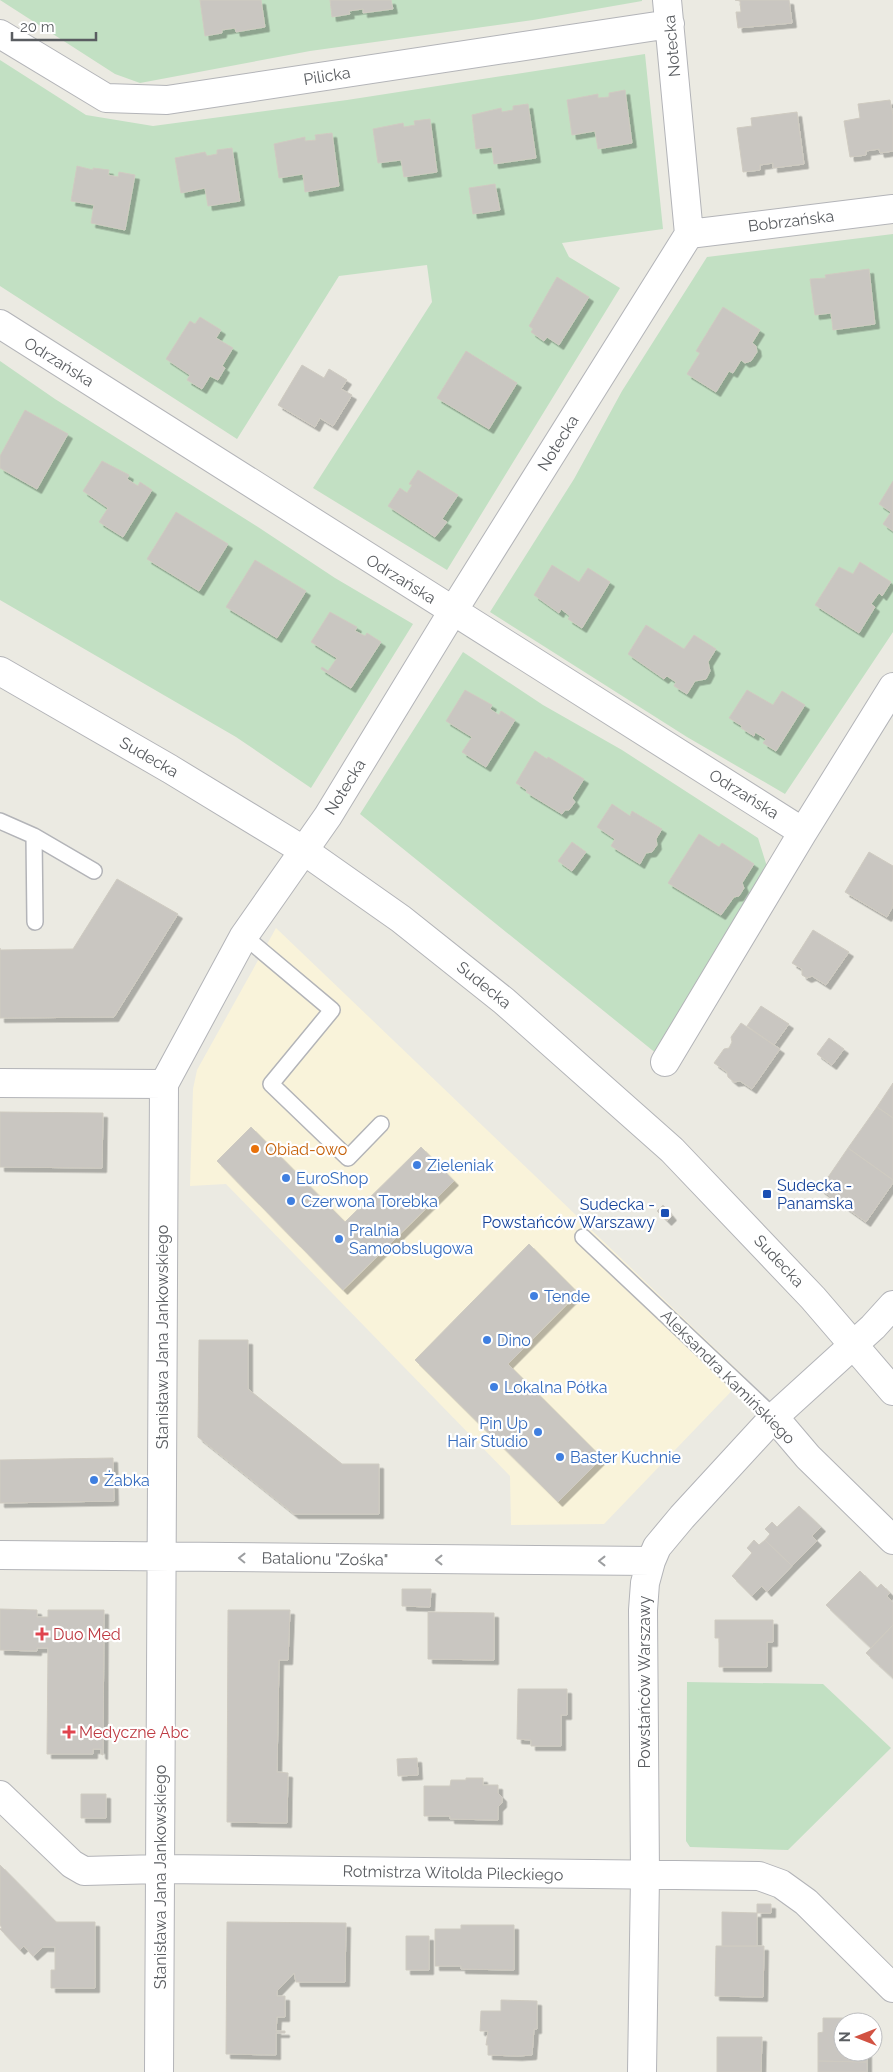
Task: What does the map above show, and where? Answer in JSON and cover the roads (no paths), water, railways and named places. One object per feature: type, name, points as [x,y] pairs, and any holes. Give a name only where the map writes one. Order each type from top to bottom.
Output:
[{"type":"street","name":"Pilicka","points":[[0,34],[106,98],[167,100],[668,12]]},
{"type":"street","name":"Notecka","points":[[303,850],[328,816],[452,611],[689,234],[668,12]]},
{"type":"street","name":"Bobrzańska","points":[[689,234],[893,209]]},
{"type":"street","name":"Odrzańska","points":[[0,324],[803,832]]},
{"type":"street","name":"Sudecka","points":[[0,671],[170,769],[303,850],[401,919],[504,1001],[605,1088],[672,1150],[725,1203],[813,1298],[893,1391]]},
{"type":"street","points":[[665,1062],[893,686]]},
{"type":"street","name":"Stanisława Jana Jankowskiego","points":[[159,2072],[160,1557],[164,1084],[244,936],[280,887],[303,850]]},
{"type":"street","points":[[0,1083],[164,1084]]},
{"type":"street","name":"Powstańców Warszawy","points":[[642,2072],[645,1876],[643,1610],[645,1583],[651,1561],[657,1547],[774,1418],[853,1344],[873,1328],[893,1305]]},
{"type":"street","name":"Aleksandra Kamińskiego","points":[[774,1418],[808,1457],[893,1540]]},
{"type":"street","name":"Batalionu \"Zośka\"","points":[[0,1555],[651,1561]]},
{"type":"street","name":"Rotmistrza Witolda Pileckiego","points":[[0,1795],[72,1864],[84,1871],[160,1869],[759,1876],[781,1884],[806,1902],[893,1988]]},
{"type":"lane","points":[[0,821],[34,836],[94,872]]},
{"type":"lane","points":[[34,836],[35,922]]},
{"type":"lane","points":[[244,936],[332,1010],[271,1084],[348,1158],[381,1124]]},
{"type":"lane","name":"Aleksandra Kamińskiego","points":[[583,1237],[774,1418]]},
{"type":"place","name":"Obiad-owo","points":[[255,1149]]},
{"type":"place","name":"Zieleniak","points":[[417,1165]]},
{"type":"place","name":"EuroShop","points":[[286,1178]]},
{"type":"place","name":"Sudecka - Panamska","points":[[767,1194]]},
{"type":"place","name":"Czerwona Torebka","points":[[291,1201]]},
{"type":"place","name":"Sudecka - Powstańców Warszawy","points":[[665,1213]]},
{"type":"place","name":"Pralnia Samoobslugowa","points":[[339,1239]]},
{"type":"place","name":"Tende","points":[[534,1296]]},
{"type":"place","name":"Dino","points":[[487,1340]]},
{"type":"place","name":"Lokalna Półka","points":[[494,1387]]},
{"type":"place","name":"Pin Up Hair Studio","points":[[538,1432]]},
{"type":"place","name":"Baster Kuchnie","points":[[560,1457]]},
{"type":"place","name":"Żabka","points":[[94,1480]]},
{"type":"place","name":"Duo Med","points":[[42,1634]]},
{"type":"place","name":"Medyczne Abc","points":[[69,1732]]}]
